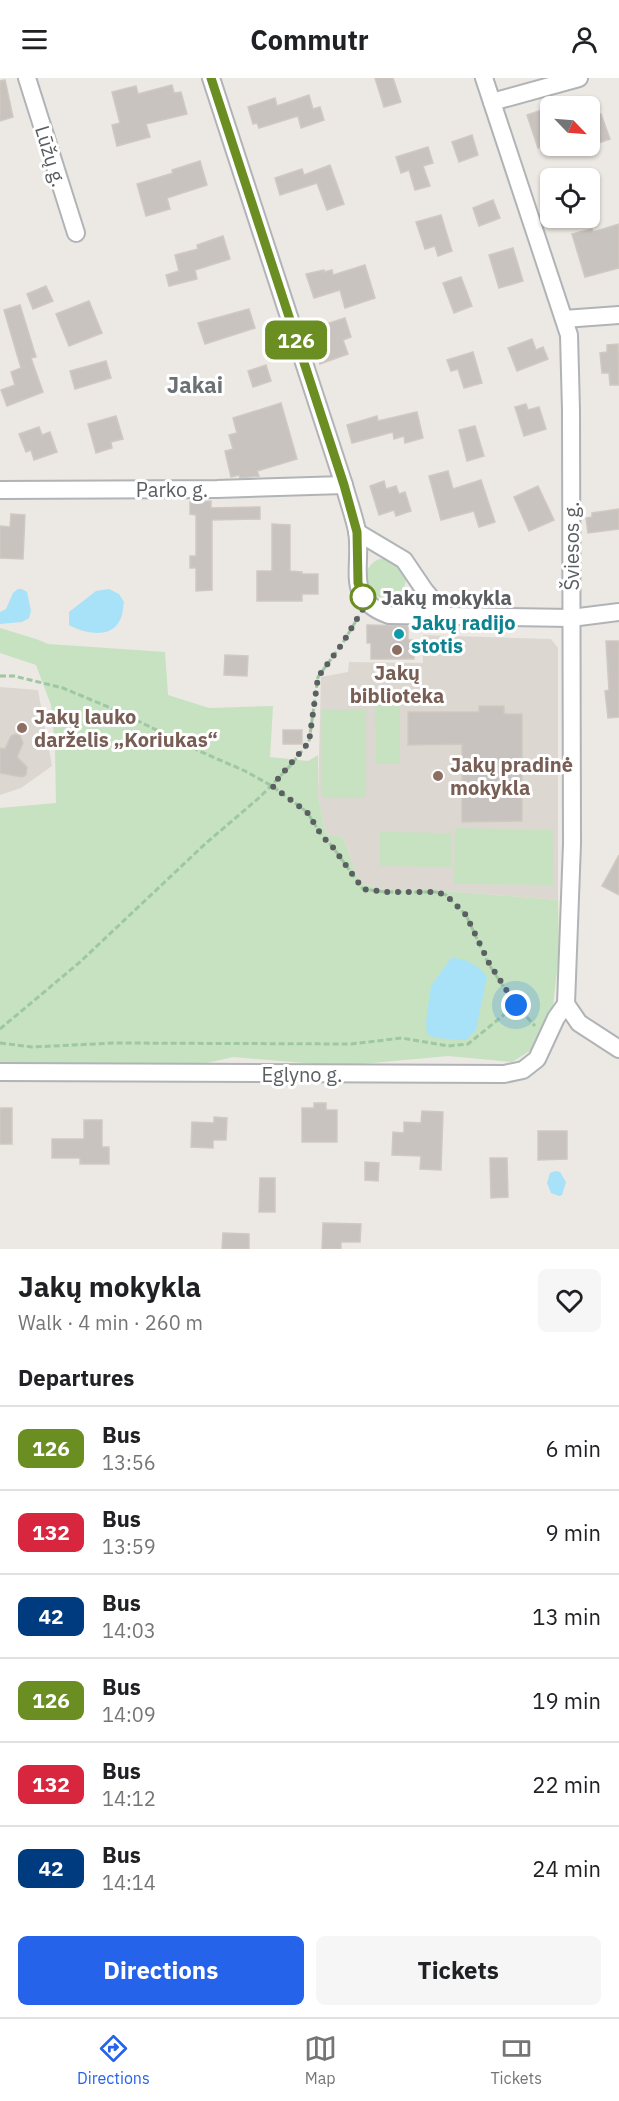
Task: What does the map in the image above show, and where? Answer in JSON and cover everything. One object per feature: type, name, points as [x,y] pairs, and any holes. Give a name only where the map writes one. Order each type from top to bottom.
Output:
[{"type":"street","name":"Lūžų g.","points":[[27,78],[76,233]]},
{"type":"street","points":[[211,78],[344,485],[357,532],[358,583],[366,604],[376,611],[389,615],[571,618],[619,612]]},
{"type":"street","name":"Šviesos g.","points":[[484,78],[569,335],[572,410],[572,844],[566,1004]]},
{"type":"street","points":[[492,102],[579,78]]},
{"type":"street","points":[[564,319],[619,315]]},
{"type":"street","name":"Parko g.","points":[[0,490],[217,489],[344,485]]},
{"type":"street","points":[[357,532],[404,560],[425,591],[446,616]]},
{"type":"street","points":[[566,1004],[579,1023],[619,1047]]},
{"type":"street","name":"Eglyno g.","points":[[0,1072],[504,1074],[523,1070],[537,1059],[556,1018],[566,1004]]},
{"type":"path","points":[[0,1029],[80,962],[205,844],[272,786],[309,742],[318,677],[342,644],[366,604]]},
{"type":"path","points":[[0,676],[14,676],[63,688],[120,712],[272,786],[307,812],[322,836],[363,889],[385,892],[436,892],[446,895],[466,915],[489,963],[516,1005],[547,1039]]},
{"type":"path","points":[[0,1043],[32,1047],[115,1043],[351,1044],[402,1038],[448,1046],[468,1044],[516,1005]]},
{"type":"shaded area","name":"Jakų pradinė mokykla","points":[[423,635],[551,639],[558,648],[558,900],[432,890],[381,889],[359,882],[343,837],[326,834],[318,796],[321,677],[348,672],[349,662],[423,663]]},
{"type":"shaded area","name":"Jakų lauko darželis „Koriukas“","points":[[0,687],[38,690],[52,766],[21,788],[0,795]]},
{"type":"green space","points":[[386,558],[394,559],[400,564],[405,570],[405,586],[400,592],[394,597],[386,598],[378,597],[372,592],[367,586],[366,578],[367,570],[372,564],[378,559]]},
{"type":"green space","points":[[0,628],[48,644],[165,652],[168,695],[209,708],[273,706],[270,757],[308,761],[318,755],[318,796],[326,834],[343,837],[359,882],[381,889],[432,890],[558,900],[559,953],[553,1006],[531,1050],[512,1062],[448,1056],[340,1066],[233,1057],[194,1066],[0,1068],[0,808],[56,803],[55,747],[51,705],[36,665],[0,653]]},
{"type":"green space","points":[[400,704],[400,764],[376,764],[375,705]]},
{"type":"green space","points":[[322,709],[366,709],[366,798],[322,798]]},
{"type":"green space","points":[[455,828],[554,830],[553,885],[454,884]]},
{"type":"green space","points":[[380,832],[452,833],[451,867],[380,866]]},
{"type":"water","points":[[18,589],[27,592],[31,611],[29,618],[22,622],[0,624],[0,612],[6,609],[13,593]]},
{"type":"water","points":[[109,589],[119,594],[124,602],[122,616],[116,626],[96,633],[69,625],[69,612],[96,591]]},
{"type":"water","points":[[451,958],[471,963],[487,976],[476,1030],[466,1040],[436,1038],[427,1034],[426,1022],[431,986]]},
{"type":"water","points":[[560,1172],[566,1182],[562,1195],[559,1196],[551,1193],[547,1183],[550,1173]]},
{"type":"building","points":[[375,78],[393,78],[401,102],[384,107]]},
{"type":"building","points":[[5,80],[13,117],[0,121],[0,81]]},
{"type":"building","points":[[172,85],[174,93],[181,92],[187,114],[146,124],[150,137],[117,146],[112,125],[120,123],[112,92],[136,86],[138,94]]},
{"type":"building","points":[[309,95],[313,109],[320,107],[324,120],[301,128],[298,116],[259,128],[257,123],[253,124],[248,107],[275,98],[277,106]]},
{"type":"building","points":[[540,111],[540,147],[538,148],[527,115]]},
{"type":"building","points":[[600,114],[610,139],[600,142]]},
{"type":"building","points":[[472,135],[478,155],[459,162],[452,142]]},
{"type":"building","points":[[428,147],[433,163],[423,166],[430,186],[415,190],[409,170],[401,173],[396,157]]},
{"type":"building","points":[[200,161],[207,185],[167,198],[170,209],[146,216],[137,184],[173,173],[172,170]]},
{"type":"building","points":[[330,165],[344,204],[327,210],[317,183],[280,195],[275,178],[302,169],[304,175]]},
{"type":"building","points":[[493,200],[500,218],[479,226],[473,208]]},
{"type":"building","points":[[441,215],[452,251],[438,256],[435,246],[425,249],[416,222]]},
{"type":"building","points":[[619,224],[619,268],[585,277],[572,234],[592,229],[593,232]]},
{"type":"building","points":[[223,236],[230,259],[195,270],[197,279],[169,286],[166,275],[179,271],[175,255],[198,249],[197,245]]},
{"type":"building","points":[[513,248],[523,281],[499,288],[489,255]]},
{"type":"building","points":[[365,265],[375,298],[345,308],[340,290],[314,298],[306,274],[332,270],[333,275]]},
{"type":"building","points":[[461,277],[472,306],[454,313],[443,283]]},
{"type":"building","points":[[46,286],[53,301],[33,309],[27,294]]},
{"type":"building","points":[[89,301],[102,333],[69,346],[56,314]]},
{"type":"building","points":[[20,305],[36,357],[31,358],[43,392],[7,406],[1,390],[15,385],[11,372],[21,368],[4,310]]},
{"type":"building","points":[[249,309],[255,328],[205,344],[198,323]]},
{"type":"building","points":[[345,318],[351,337],[343,340],[348,354],[320,364],[316,351],[328,347],[320,326]]},
{"type":"building","points":[[532,339],[536,350],[543,347],[548,359],[517,371],[508,348]]},
{"type":"building","points":[[618,344],[619,385],[610,385],[609,373],[602,373],[600,353],[607,352],[607,345]]},
{"type":"building","points":[[473,352],[482,383],[464,388],[458,369],[451,371],[447,360]]},
{"type":"building","points":[[106,361],[111,378],[75,389],[70,371]]},
{"type":"building","points":[[266,365],[271,381],[253,387],[248,371]]},
{"type":"building","points":[[281,403],[297,459],[257,471],[259,476],[231,477],[225,451],[233,449],[229,435],[237,433],[233,418]]},
{"type":"building","points":[[526,404],[528,410],[539,407],[546,429],[524,436],[515,407]]},
{"type":"building","points":[[417,412],[423,438],[405,443],[404,436],[394,439],[393,432],[352,443],[347,425],[377,416],[378,421]]},
{"type":"building","points":[[116,416],[123,439],[111,442],[112,448],[96,453],[88,424]]},
{"type":"building","points":[[475,426],[484,456],[467,461],[459,430]]},
{"type":"building","points":[[39,427],[42,435],[50,432],[57,452],[34,460],[31,450],[26,452],[19,434]]},
{"type":"building","points":[[448,471],[453,489],[481,480],[495,522],[479,527],[474,511],[441,520],[429,476]]},
{"type":"building","points":[[384,481],[386,489],[396,486],[399,494],[405,492],[411,511],[396,516],[394,510],[379,515],[370,486]]},
{"type":"building","points":[[538,486],[554,520],[529,531],[514,497]]},
{"type":"building","points":[[211,501],[211,508],[260,507],[260,519],[212,520],[212,590],[196,591],[196,568],[190,568],[190,556],[196,556],[196,515],[190,514],[190,502]]},
{"type":"building","points":[[619,509],[619,529],[588,533],[586,518],[592,517],[592,513]]},
{"type":"building","points":[[11,514],[25,515],[23,559],[0,558],[0,526],[10,527]]},
{"type":"building","points":[[272,524],[290,525],[290,571],[318,574],[318,594],[302,594],[302,601],[257,601],[257,571],[272,571]]},
{"type":"building","points":[[367,625],[408,626],[408,640],[414,640],[414,659],[371,659],[371,643],[367,643]]},
{"type":"building","points":[[606,641],[619,641],[619,717],[608,718],[605,691],[609,690]]},
{"type":"building","points":[[225,655],[248,656],[247,676],[224,675]]},
{"type":"building","points":[[479,706],[504,706],[504,714],[522,714],[522,821],[462,822],[462,744],[408,745],[408,712],[479,712]]},
{"type":"building","points":[[283,730],[302,730],[302,744],[283,744]]},
{"type":"building","points":[[20,735],[23,743],[17,757],[27,767],[26,775],[22,777],[0,773],[0,748],[5,749],[11,736]]},
{"type":"building","points":[[619,855],[619,895],[602,886]]},
{"type":"building","points":[[314,1103],[326,1103],[326,1110],[337,1110],[337,1142],[302,1142],[302,1108],[314,1108]]},
{"type":"building","points":[[0,1108],[12,1108],[12,1144],[0,1144]]},
{"type":"building","points":[[422,1111],[443,1112],[441,1170],[420,1169],[421,1156],[392,1155],[393,1132],[404,1133],[404,1122],[421,1123]]},
{"type":"building","points":[[214,1117],[227,1118],[226,1140],[213,1140],[213,1148],[191,1147],[192,1122],[214,1123]]},
{"type":"building","points":[[84,1120],[102,1120],[102,1147],[109,1147],[109,1164],[80,1164],[80,1158],[52,1158],[52,1139],[84,1139]]},
{"type":"building","points":[[538,1131],[567,1131],[567,1159],[538,1160]]},
{"type":"building","points":[[490,1158],[507,1158],[508,1197],[491,1198]]},
{"type":"building","points":[[365,1162],[379,1163],[378,1181],[365,1180]]},
{"type":"building","points":[[260,1178],[275,1178],[275,1212],[259,1212]]},
{"type":"building","points":[[323,1223],[361,1224],[360,1242],[341,1242],[341,1249],[322,1249]]},
{"type":"building","points":[[223,1233],[249,1234],[249,1249],[222,1249]]},
{"type":"bus line","name":"126","points":[[211,78],[344,485],[357,532],[358,583],[366,604]]},
{"type":"place","name":"Jakų mokykla","points":[[363,597]]},
{"type":"place","name":"Jakų radijo stotis","points":[[399,634]]},
{"type":"place","name":"Jakų biblioteka","points":[[397,650]]},
{"type":"place","name":"Jakų lauko darželis „Koriukas“","points":[[22,728]]},
{"type":"place","name":"Jakų pradinė mokykla","points":[[438,776]]},
{"type":"district","name":"Jakai","points":[[195,384]]},
{"type":"route","points":[[363,597],[361,594],[366,604],[342,644],[318,677],[309,742],[272,786],[307,812],[322,836],[363,889],[385,892],[436,892],[446,895],[466,915],[489,963],[516,1005]]}]
